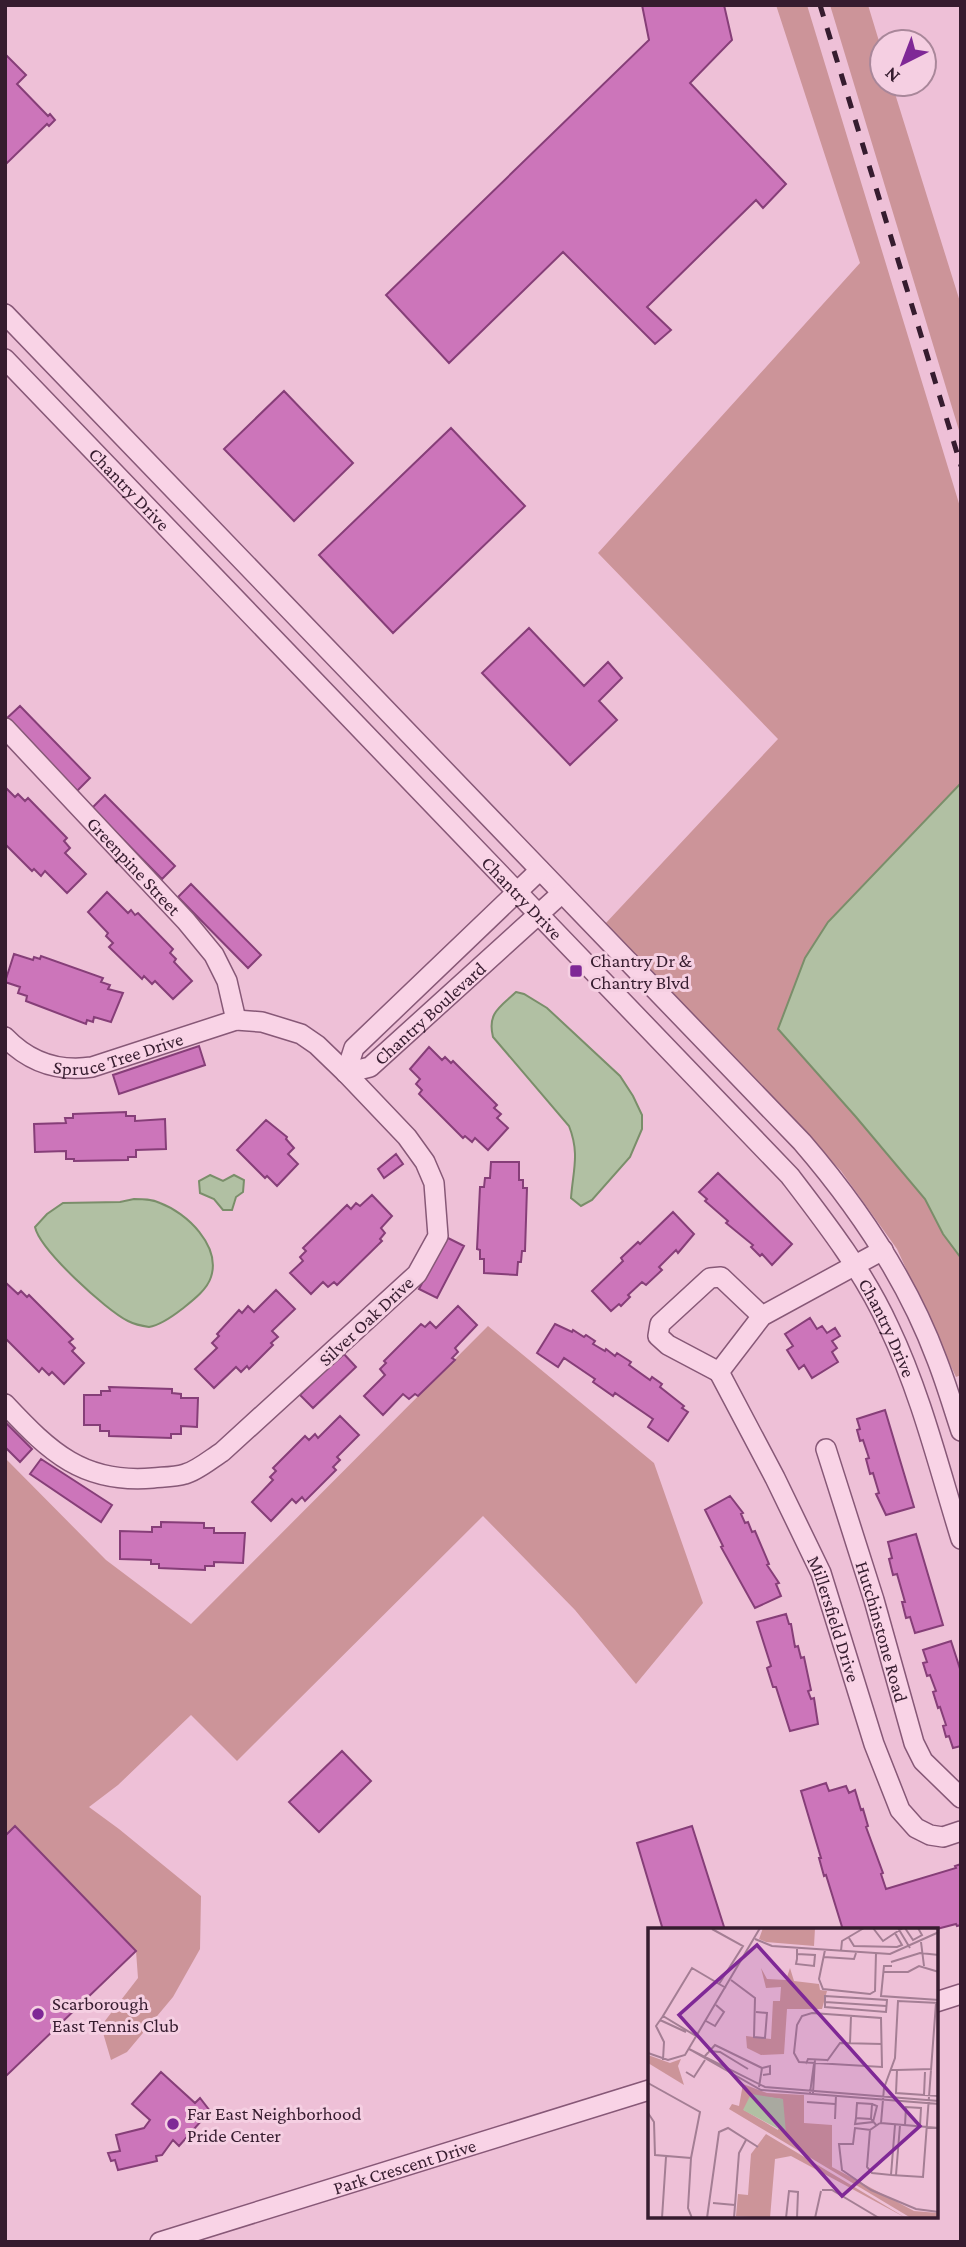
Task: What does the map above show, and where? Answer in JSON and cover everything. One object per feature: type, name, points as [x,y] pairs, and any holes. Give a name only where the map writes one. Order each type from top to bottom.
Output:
[{"type":"street","name":"Chantry Drive","points":[[5,314],[829,1173],[883,1250],[908,1295],[932,1348],[961,1431]]},
{"type":"street","name":"Chantry Drive","points":[[5,359],[790,1175],[854,1265],[888,1325],[911,1380],[961,1539]]},
{"type":"street","name":"Greenpine Street","points":[[5,728],[186,921],[214,955],[227,981],[236,1020]]},
{"type":"street","name":"Chantry Boulevard","points":[[346,1073],[354,1048],[540,870]]},
{"type":"street","name":"Chantry Boulevard","points":[[346,1073],[370,1067],[562,893]]},
{"type":"street","name":"Spruce Tree Drive","points":[[5,1037],[36,1061],[74,1070],[92,1067],[236,1020]]},
{"type":"street","name":"Silver Oak Drive","points":[[5,1404],[38,1439],[74,1466],[101,1476],[134,1479],[187,1474],[222,1452],[417,1274],[438,1236],[434,1183],[425,1162],[407,1137],[317,1045],[301,1034],[262,1022],[236,1020]]},
{"type":"street","points":[[762,1315],[721,1277],[710,1278],[660,1324],[658,1336],[668,1345],[719,1371],[762,1315],[883,1250]]},
{"type":"street","name":"Millersfield Drive","points":[[719,1371],[821,1573],[874,1744],[900,1810],[916,1828],[930,1835],[943,1837],[961,1831]]},
{"type":"street","name":"Hutchinstone Road","points":[[826,1449],[874,1600],[914,1743],[923,1761],[961,1798]]},
{"type":"street","points":[[938,2001],[961,1994]]},
{"type":"street","name":"Park Crescent Drive","points":[[160,2242],[648,2090]]},
{"type":"shaded area","points":[[776,5],[807,5],[961,510],[961,783],[828,922],[856,1117],[925,1199],[943,1234],[961,1258],[961,1375],[956,1377],[897,1249],[841,1171],[605,924],[778,739],[598,553],[860,263]]},
{"type":"shaded area","points":[[830,5],[868,5],[875,28],[868,28],[868,98],[896,98],[961,305],[961,437]]},
{"type":"shaded area","points":[[961,783],[961,1258],[943,1234],[925,1199],[778,1029],[805,958],[828,922]]},
{"type":"shaded area","points":[[516,992],[547,1008],[620,1076],[642,1115],[642,1129],[630,1157],[592,1200],[581,1206],[571,1198],[575,1154],[569,1126],[493,1037],[493,1016]]},
{"type":"shaded area","points":[[210,1175],[223,1181],[234,1175],[244,1180],[243,1192],[236,1197],[232,1210],[223,1210],[214,1199],[200,1193],[199,1181]]},
{"type":"shaded area","points":[[134,1199],[157,1202],[181,1214],[206,1243],[213,1265],[209,1282],[199,1295],[171,1317],[149,1327],[128,1321],[90,1292],[49,1250],[35,1227],[63,1203],[120,1202]]},
{"type":"shaded area","points":[[488,1326],[654,1463],[703,1603],[636,1684],[575,1610],[483,1516],[237,1761],[191,1715],[118,1785],[89,1807],[201,1896],[200,1949],[173,1997],[127,2052],[111,2060],[101,2026],[138,1978],[136,1951],[16,1827],[5,1836],[5,1458],[106,1560],[191,1624]]},
{"type":"building","points":[[642,5],[724,5],[732,40],[690,83],[786,184],[763,208],[756,200],[647,307],[671,330],[655,344],[563,252],[449,363],[386,295],[649,40]]},
{"type":"building","points":[[5,54],[26,75],[17,84],[55,120],[49,126],[47,124],[5,165]]},
{"type":"building","points":[[284,391],[353,463],[294,521],[224,449]]},
{"type":"building","points":[[451,428],[525,506],[393,633],[319,555]]},
{"type":"building","points":[[529,628],[584,686],[608,662],[622,678],[599,701],[617,720],[570,765],[482,673]]},
{"type":"building","points":[[20,706],[90,778],[77,791],[6,719]]},
{"type":"building","points":[[5,787],[15,797],[18,794],[25,801],[28,798],[67,838],[64,841],[70,848],[65,853],[86,874],[67,893],[45,871],[41,876],[34,869],[32,871],[5,844]]},
{"type":"building","points":[[105,795],[175,866],[162,879],[92,808]]},
{"type":"building","points":[[191,884],[261,955],[248,968],[178,897]]},
{"type":"building","points":[[107,892],[128,913],[131,910],[135,915],[138,913],[173,949],[170,953],[176,959],[174,962],[192,981],[173,999],[155,981],[152,984],[144,976],[142,979],[109,947],[113,943],[106,936],[108,933],[88,912]]},
{"type":"building","points":[[14,954],[33,960],[34,957],[40,959],[41,956],[103,978],[101,982],[110,985],[108,989],[123,993],[111,1022],[94,1017],[93,1022],[87,1020],[86,1024],[26,1001],[27,996],[18,993],[20,987],[5,982]]},
{"type":"building","points":[[199,1046],[205,1065],[119,1094],[113,1075]]},
{"type":"building","points":[[429,1047],[442,1060],[445,1057],[451,1063],[453,1061],[497,1105],[494,1108],[501,1114],[497,1118],[508,1128],[488,1150],[475,1138],[472,1142],[465,1136],[463,1138],[419,1094],[422,1090],[416,1084],[420,1079],[410,1069]]},
{"type":"building","points":[[126,1112],[126,1116],[135,1116],[135,1121],[165,1119],[166,1149],[136,1150],[136,1157],[128,1157],[128,1160],[74,1161],[66,1159],[66,1151],[35,1152],[34,1124],[66,1123],[65,1118],[73,1118],[73,1114]]},
{"type":"building","points":[[266,1120],[287,1137],[294,1148],[288,1154],[298,1164],[277,1186],[237,1150]]},
{"type":"building","points":[[396,1154],[403,1164],[384,1178],[378,1169]]},
{"type":"building","points":[[491,1162],[519,1162],[519,1180],[523,1180],[523,1188],[527,1188],[525,1251],[522,1251],[521,1262],[518,1262],[517,1275],[484,1273],[484,1259],[480,1259],[480,1250],[477,1249],[480,1187],[484,1187],[485,1178],[490,1178]]},
{"type":"building","points":[[718,1173],[792,1244],[772,1265],[726,1223],[728,1221],[705,1201],[707,1199],[699,1192]]},
{"type":"building","points":[[372,1195],[392,1216],[381,1228],[385,1233],[380,1239],[382,1241],[337,1285],[334,1282],[328,1287],[323,1282],[311,1294],[290,1273],[303,1261],[300,1257],[306,1251],[303,1248],[347,1205],[351,1209],[356,1203],[360,1206]]},
{"type":"building","points":[[673,1212],[694,1234],[678,1253],[676,1250],[659,1267],[662,1270],[646,1285],[642,1282],[621,1306],[619,1304],[611,1311],[592,1291],[623,1261],[621,1258],[638,1242],[640,1244]]},
{"type":"building","points":[[446,1237],[464,1246],[437,1298],[419,1289]]},
{"type":"building","points":[[5,1282],[18,1294],[21,1291],[27,1297],[29,1295],[73,1339],[69,1342],[75,1348],[72,1351],[84,1363],[64,1384],[52,1372],[49,1375],[42,1368],[39,1372],[5,1338]]},
{"type":"building","points":[[276,1290],[295,1309],[272,1331],[278,1337],[271,1343],[273,1345],[249,1369],[247,1366],[241,1372],[236,1367],[214,1388],[195,1369],[217,1348],[212,1343],[219,1336],[217,1334],[239,1310],[242,1313],[248,1306],[254,1312]]},
{"type":"building","points":[[458,1306],[477,1325],[455,1348],[458,1352],[452,1358],[455,1360],[418,1396],[415,1394],[409,1399],[403,1394],[383,1415],[364,1396],[385,1375],[380,1369],[386,1363],[384,1361],[421,1324],[425,1327],[430,1322],[436,1328]]},
{"type":"building","points":[[810,1318],[817,1329],[822,1326],[827,1333],[835,1328],[840,1336],[832,1341],[837,1348],[832,1352],[838,1362],[812,1378],[804,1365],[799,1369],[787,1350],[793,1346],[785,1334]]},
{"type":"building","points":[[555,1324],[584,1337],[586,1335],[595,1341],[593,1344],[615,1356],[617,1353],[650,1380],[652,1377],[662,1384],[660,1387],[684,1406],[682,1408],[688,1412],[668,1441],[648,1427],[653,1419],[615,1393],[613,1396],[593,1382],[595,1379],[564,1358],[558,1367],[537,1353]]},
{"type":"building","points":[[343,1353],[356,1367],[313,1408],[300,1395]]},
{"type":"building","points":[[109,1387],[172,1389],[172,1393],[181,1394],[181,1398],[198,1398],[197,1427],[181,1426],[181,1434],[171,1434],[171,1438],[109,1436],[109,1431],[100,1431],[100,1425],[84,1425],[84,1395],[101,1395],[101,1391],[110,1391]]},
{"type":"building","points":[[885,1410],[914,1507],[886,1515],[876,1494],[879,1493],[866,1459],[869,1458],[857,1430],[860,1429],[857,1419]]},
{"type":"building","points":[[340,1416],[359,1435],[337,1457],[340,1460],[333,1467],[336,1470],[305,1501],[302,1497],[296,1503],[292,1499],[271,1521],[252,1502],[273,1480],[270,1477],[276,1471],[273,1468],[305,1436],[309,1440],[315,1434],[318,1438]]},
{"type":"building","points":[[5,1422],[32,1449],[20,1462],[5,1447]]},
{"type":"building","points":[[41,1459],[112,1505],[101,1522],[30,1474]]},
{"type":"building","points":[[730,1496],[743,1513],[741,1514],[745,1523],[748,1522],[752,1532],[755,1531],[769,1564],[767,1565],[779,1583],[776,1584],[781,1596],[755,1608],[721,1547],[723,1546],[705,1510]]},
{"type":"building","points":[[161,1522],[204,1523],[204,1528],[214,1528],[214,1533],[245,1533],[243,1563],[214,1562],[214,1566],[205,1566],[205,1570],[159,1568],[159,1564],[151,1564],[151,1560],[120,1559],[120,1531],[152,1532],[152,1527],[161,1527]]},
{"type":"building","points":[[916,1534],[943,1625],[915,1633],[910,1617],[906,1618],[902,1602],[905,1602],[897,1574],[893,1575],[888,1542]]},
{"type":"building","points":[[786,1614],[791,1624],[795,1647],[798,1646],[801,1658],[804,1657],[811,1690],[808,1691],[811,1699],[814,1698],[818,1724],[790,1731],[767,1668],[771,1666],[757,1622]]},
{"type":"building","points":[[951,1641],[961,1672],[961,1746],[953,1748],[949,1736],[946,1737],[943,1726],[946,1725],[933,1692],[936,1691],[923,1663],[927,1662],[923,1650]]},
{"type":"building","points":[[342,1751],[371,1781],[319,1832],[289,1802]]},
{"type":"building","points":[[826,1783],[829,1791],[846,1786],[849,1793],[855,1790],[886,1889],[956,1868],[955,1866],[961,1864],[961,1925],[938,1929],[842,1928],[826,1875],[824,1876],[801,1791]]},
{"type":"building","name":"Scarborough East Tennis Club","points":[[15,1826],[136,1951],[5,2077],[5,1836]]},
{"type":"building","points":[[692,1826],[724,1928],[662,1928],[637,1843]]},
{"type":"building","name":"Far East Neighborhood Pride Center","points":[[161,2072],[195,2103],[200,2098],[210,2111],[179,2146],[173,2140],[162,2155],[156,2156],[157,2161],[118,2170],[115,2160],[111,2161],[108,2153],[120,2151],[116,2135],[144,2128],[150,2120],[132,2104]]},
{"type":"railway","points":[[820,5],[961,466]]},
{"type":"place","name":"Chantry Dr & Chantry Blvd","points":[[576,971]]},
{"type":"place","name":"Scarborough East Tennis Club","points":[[38,2014]]},
{"type":"place","name":"Far East Neighborhood Pride Center","points":[[173,2124]]}]
